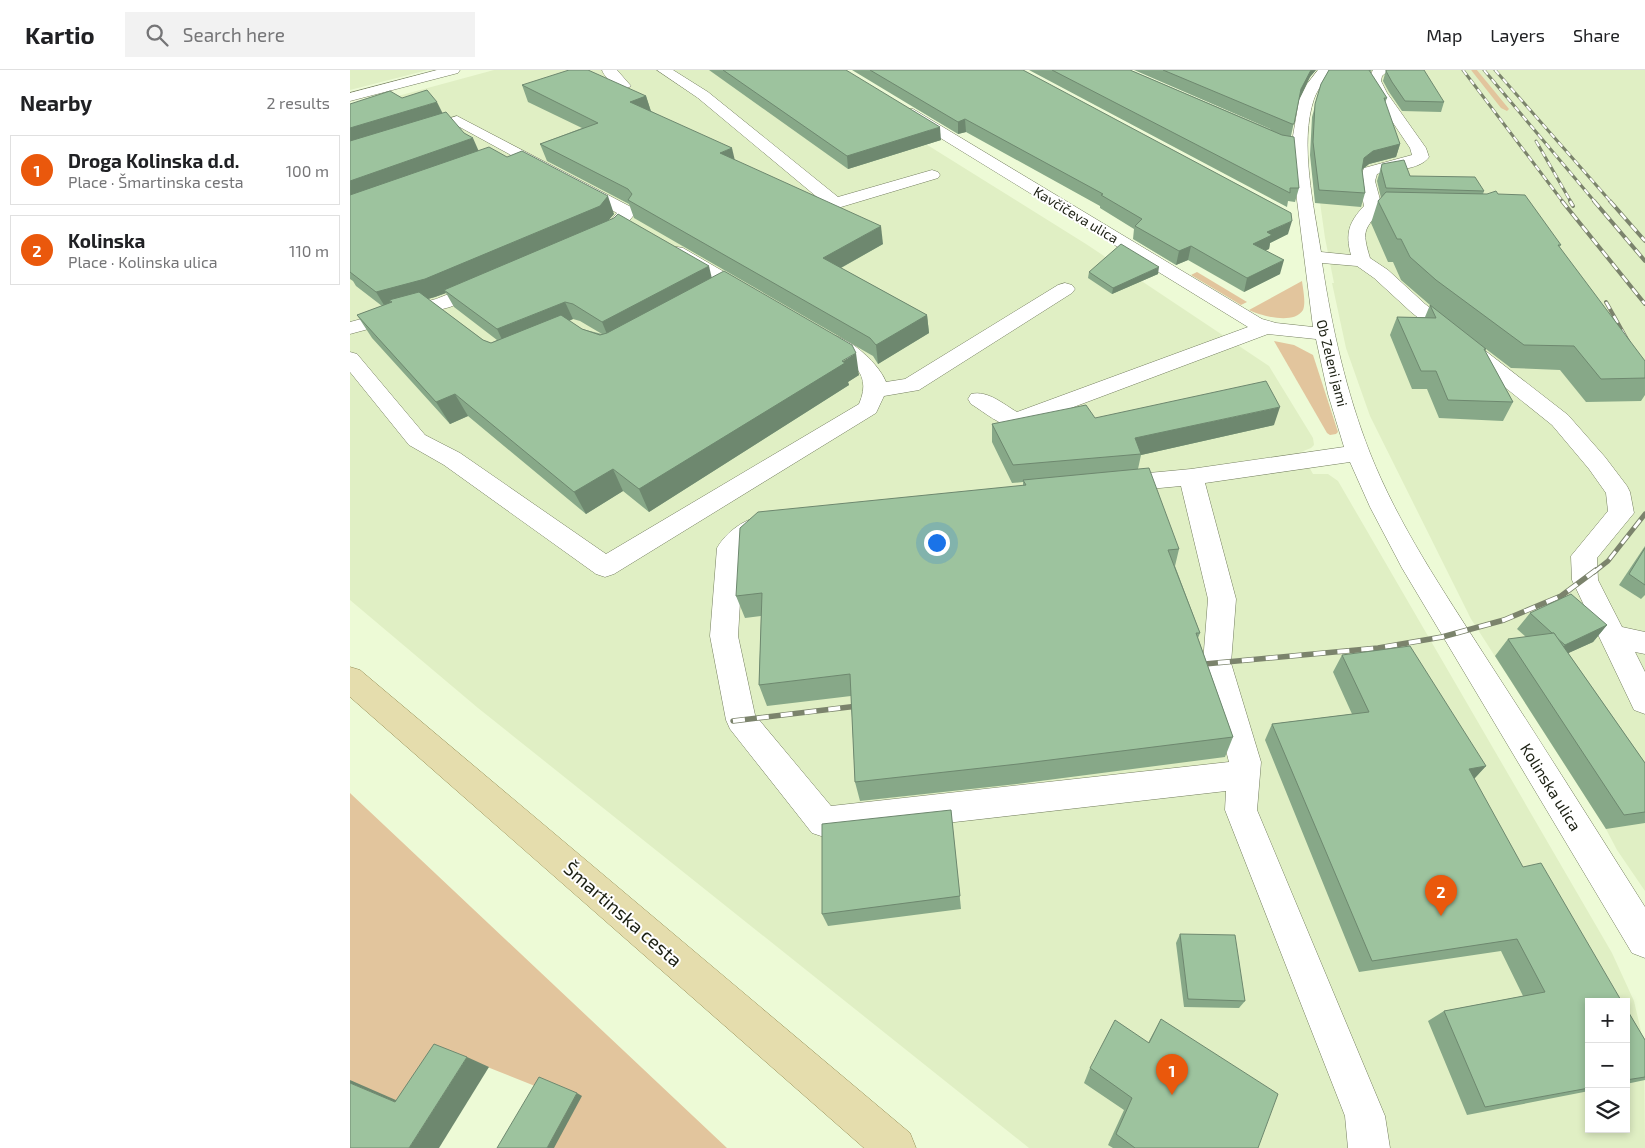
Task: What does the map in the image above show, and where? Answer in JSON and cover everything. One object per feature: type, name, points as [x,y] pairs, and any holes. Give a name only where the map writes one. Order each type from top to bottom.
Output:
[{"type":"main road","name":"Šmartinska cesta","points":[[350,679],[896,1148]]},
{"type":"street","points":[[350,97],[454,70]]},
{"type":"street","points":[[610,70],[608,71],[624,86]]},
{"type":"street","points":[[664,70],[703,94],[835,203],[932,175]]},
{"type":"street","points":[[1374,207],[1367,181],[1370,172],[1380,167],[1402,165],[1421,157],[1418,148],[1380,93],[1374,81],[1376,74],[1382,70]]},
{"type":"street","name":"Ob Zeleni jami","points":[[1317,73],[1293,143],[1300,220],[1312,257],[1324,334],[1331,365],[1358,453],[1385,514],[1457,635]]},
{"type":"street","points":[[392,86],[407,97]]},
{"type":"street","name":"Kavčičeva ulica","points":[[894,104],[1235,312],[1267,328],[1324,334]]},
{"type":"street","points":[[350,154],[457,120],[627,212],[629,224],[577,245]]},
{"type":"street","points":[[494,156],[512,150]]},
{"type":"street","points":[[1392,208],[1374,207],[1358,222],[1355,239],[1362,260],[1418,308],[1560,420],[1598,463],[1618,492],[1621,513],[1584,556],[1584,580],[1645,701]]},
{"type":"street","points":[[663,244],[722,288],[764,303]]},
{"type":"street","points":[[1312,257],[1362,260]]},
{"type":"street","points":[[350,328],[443,311],[497,280]]},
{"type":"street","points":[[876,391],[911,385],[1065,289]]},
{"type":"street","points":[[350,358],[417,440],[452,459],[606,567],[868,408],[876,391],[873,373],[865,362],[806,328]]},
{"type":"street","points":[[980,399],[1015,422],[1267,328]]},
{"type":"street","points":[[1093,486],[1191,477],[1358,453]]},
{"type":"street","points":[[1191,477],[1222,599],[1217,663],[1245,762],[1241,810],[1366,1116],[1369,1148]]},
{"type":"street","points":[[801,516],[756,526],[730,548],[724,636],[741,720],[824,822],[1244,775]]},
{"type":"street","name":"Kolinska ulica","points":[[1457,635],[1645,940]]},
{"type":"street","points":[[1613,637],[1645,643]]},
{"type":"shaded area","points":[[350,70],[428,70],[350,90]]},
{"type":"shaded area","points":[[494,70],[807,70],[1086,244],[1269,366],[1313,438],[1314,445],[1301,452],[1313,474],[1328,474],[1338,481],[1612,953],[1634,1001],[1644,1044],[1645,1148],[1029,1148],[478,708],[350,600],[350,109]]},
{"type":"shaded area","points":[[1343,70],[1471,70],[1508,109],[1477,70],[1645,70],[1645,891],[1471,619],[1370,416],[1346,348],[1332,283],[1334,283],[1325,238],[1315,167]]},
{"type":"shaded area","points":[[1471,70],[1477,70],[1509,109],[1507,111],[1501,108]]},
{"type":"shaded area","points":[[1197,272],[1247,302],[1241,305],[1191,275]]},
{"type":"shaded area","points":[[1302,281],[1304,304],[1303,310],[1299,315],[1277,318],[1261,315],[1249,310]]},
{"type":"shaded area","points":[[1274,341],[1294,345],[1313,355],[1338,432],[1336,434],[1330,435],[1327,433]]},
{"type":"shaded area","points":[[350,793],[727,1148],[554,1148],[535,1086],[457,1055],[396,1148],[350,1080]]},
{"type":"building","points":[[569,70],[588,70],[646,96],[630,102],[732,148],[720,153],[881,226],[823,258],[927,315],[876,345],[870,338],[628,200],[632,194],[628,189],[540,144],[598,123],[522,85]]},
{"type":"building","points":[[723,70],[846,70],[940,127],[847,156]]},
{"type":"building","points":[[870,70],[1023,70],[1291,213],[1292,221],[1267,232],[1272,235],[1253,244],[1284,260],[1247,278],[1191,246],[1179,251],[1135,226],[1142,219],[1101,195],[1103,194],[965,119],[958,122]]},
{"type":"building","points":[[1052,70],[1130,70],[1282,135],[1294,137],[1299,188],[1290,188],[1290,193]]},
{"type":"building","points":[[1163,70],[1311,70],[1301,89],[1294,124],[1292,124]]},
{"type":"building","points":[[1329,70],[1369,70],[1387,98],[1384,98],[1400,144],[1373,151],[1364,158],[1362,170],[1365,193],[1319,190],[1313,142],[1315,104],[1321,84]]},
{"type":"building","points":[[1386,70],[1424,70],[1444,102],[1405,101]]},
{"type":"building","points":[[427,90],[437,102],[350,128],[350,104],[390,91],[402,98]]},
{"type":"building","points":[[446,112],[464,133],[473,138],[350,181],[350,141]]},
{"type":"building","points":[[489,147],[507,157],[522,151],[608,196],[600,206],[425,279],[376,292],[350,272],[350,195]]},
{"type":"building","points":[[1404,160],[1410,176],[1475,177],[1484,191],[1386,188],[1381,169],[1382,164]]},
{"type":"building","points":[[1496,191],[1498,194],[1525,195],[1561,245],[1558,245],[1645,361],[1645,378],[1601,379],[1574,346],[1524,345],[1436,280],[1410,257],[1401,239],[1397,239],[1378,201],[1386,192],[1487,194]]},
{"type":"building","points":[[618,214],[709,266],[602,322],[573,304],[565,302],[497,329],[444,290],[614,218]]},
{"type":"building","points":[[1121,244],[1159,267],[1113,288],[1089,272]]},
{"type":"building","points":[[724,271],[852,345],[856,353],[842,361],[845,363],[639,489],[613,469],[574,492],[455,394],[436,402],[357,315],[392,302],[389,300],[419,292],[483,340],[491,343],[561,315],[582,329],[600,335]]},
{"type":"building","points":[[1430,305],[1486,349],[1484,349],[1513,402],[1448,400],[1436,371],[1421,371],[1397,317],[1436,318]]},
{"type":"building","points":[[1266,381],[1280,407],[1135,438],[1141,454],[1013,465],[992,424],[1086,405],[1095,418]]},
{"type":"building","points":[[1149,468],[1179,549],[1168,550],[1200,633],[1196,633],[1233,737],[855,782],[850,674],[759,685],[762,593],[736,596],[740,528],[758,512],[1026,485],[1023,480]]},
{"type":"building","points":[[1645,548],[1645,585],[1629,574]]},
{"type":"building","points":[[1571,594],[1607,625],[1565,645],[1530,613]]},
{"type":"building","points":[[1554,633],[1645,763],[1645,812],[1624,815],[1508,639]]},
{"type":"building","points":[[1410,646],[1486,766],[1469,769],[1523,867],[1541,863],[1620,998],[1585,998],[1585,1089],[1485,1107],[1444,1011],[1545,992],[1517,939],[1372,961],[1272,724],[1369,712],[1342,655]]},
{"type":"building","points":[[951,810],[960,896],[822,914],[822,824]]},
{"type":"building","points":[[1180,934],[1235,935],[1245,1001],[1188,999]]},
{"type":"building","points":[[1630,1015],[1645,1040],[1645,1077],[1630,1079]]},
{"type":"building","points":[[1161,1019],[1278,1094],[1258,1148],[1135,1148],[1116,1134],[1132,1098],[1090,1068],[1115,1020],[1149,1043]]},
{"type":"building","points":[[434,1044],[467,1057],[409,1148],[350,1148],[350,1083],[395,1102]]},
{"type":"building","points":[[539,1077],[577,1093],[547,1148],[497,1148]]},
{"type":"railway","points":[[1463,70],[1563,202]]},
{"type":"railway","points":[[1484,70],[1595,202]]},
{"type":"railway","points":[[1495,70],[1611,202]]},
{"type":"railway","points":[[1536,141],[1571,202]]},
{"type":"railway","points":[[1562,201],[1645,304]]},
{"type":"railway","points":[[1570,201],[1573,206]]},
{"type":"railway","points":[[1594,201],[1645,261]]},
{"type":"railway","points":[[1610,201],[1645,241]]},
{"type":"railway","points":[[1606,302],[1629,343]]},
{"type":"railway","points":[[1594,572],[1608,561],[1645,514]]},
{"type":"railway","points":[[1194,665],[1378,648],[1442,637],[1504,620],[1561,596],[1596,570]]},
{"type":"railway","points":[[733,721],[866,705]]},
{"type":"place","name":"Kolinska","points":[[1441,916]]},
{"type":"place","name":"Droga Kolinska d.d.","points":[[1172,1095]]}]
